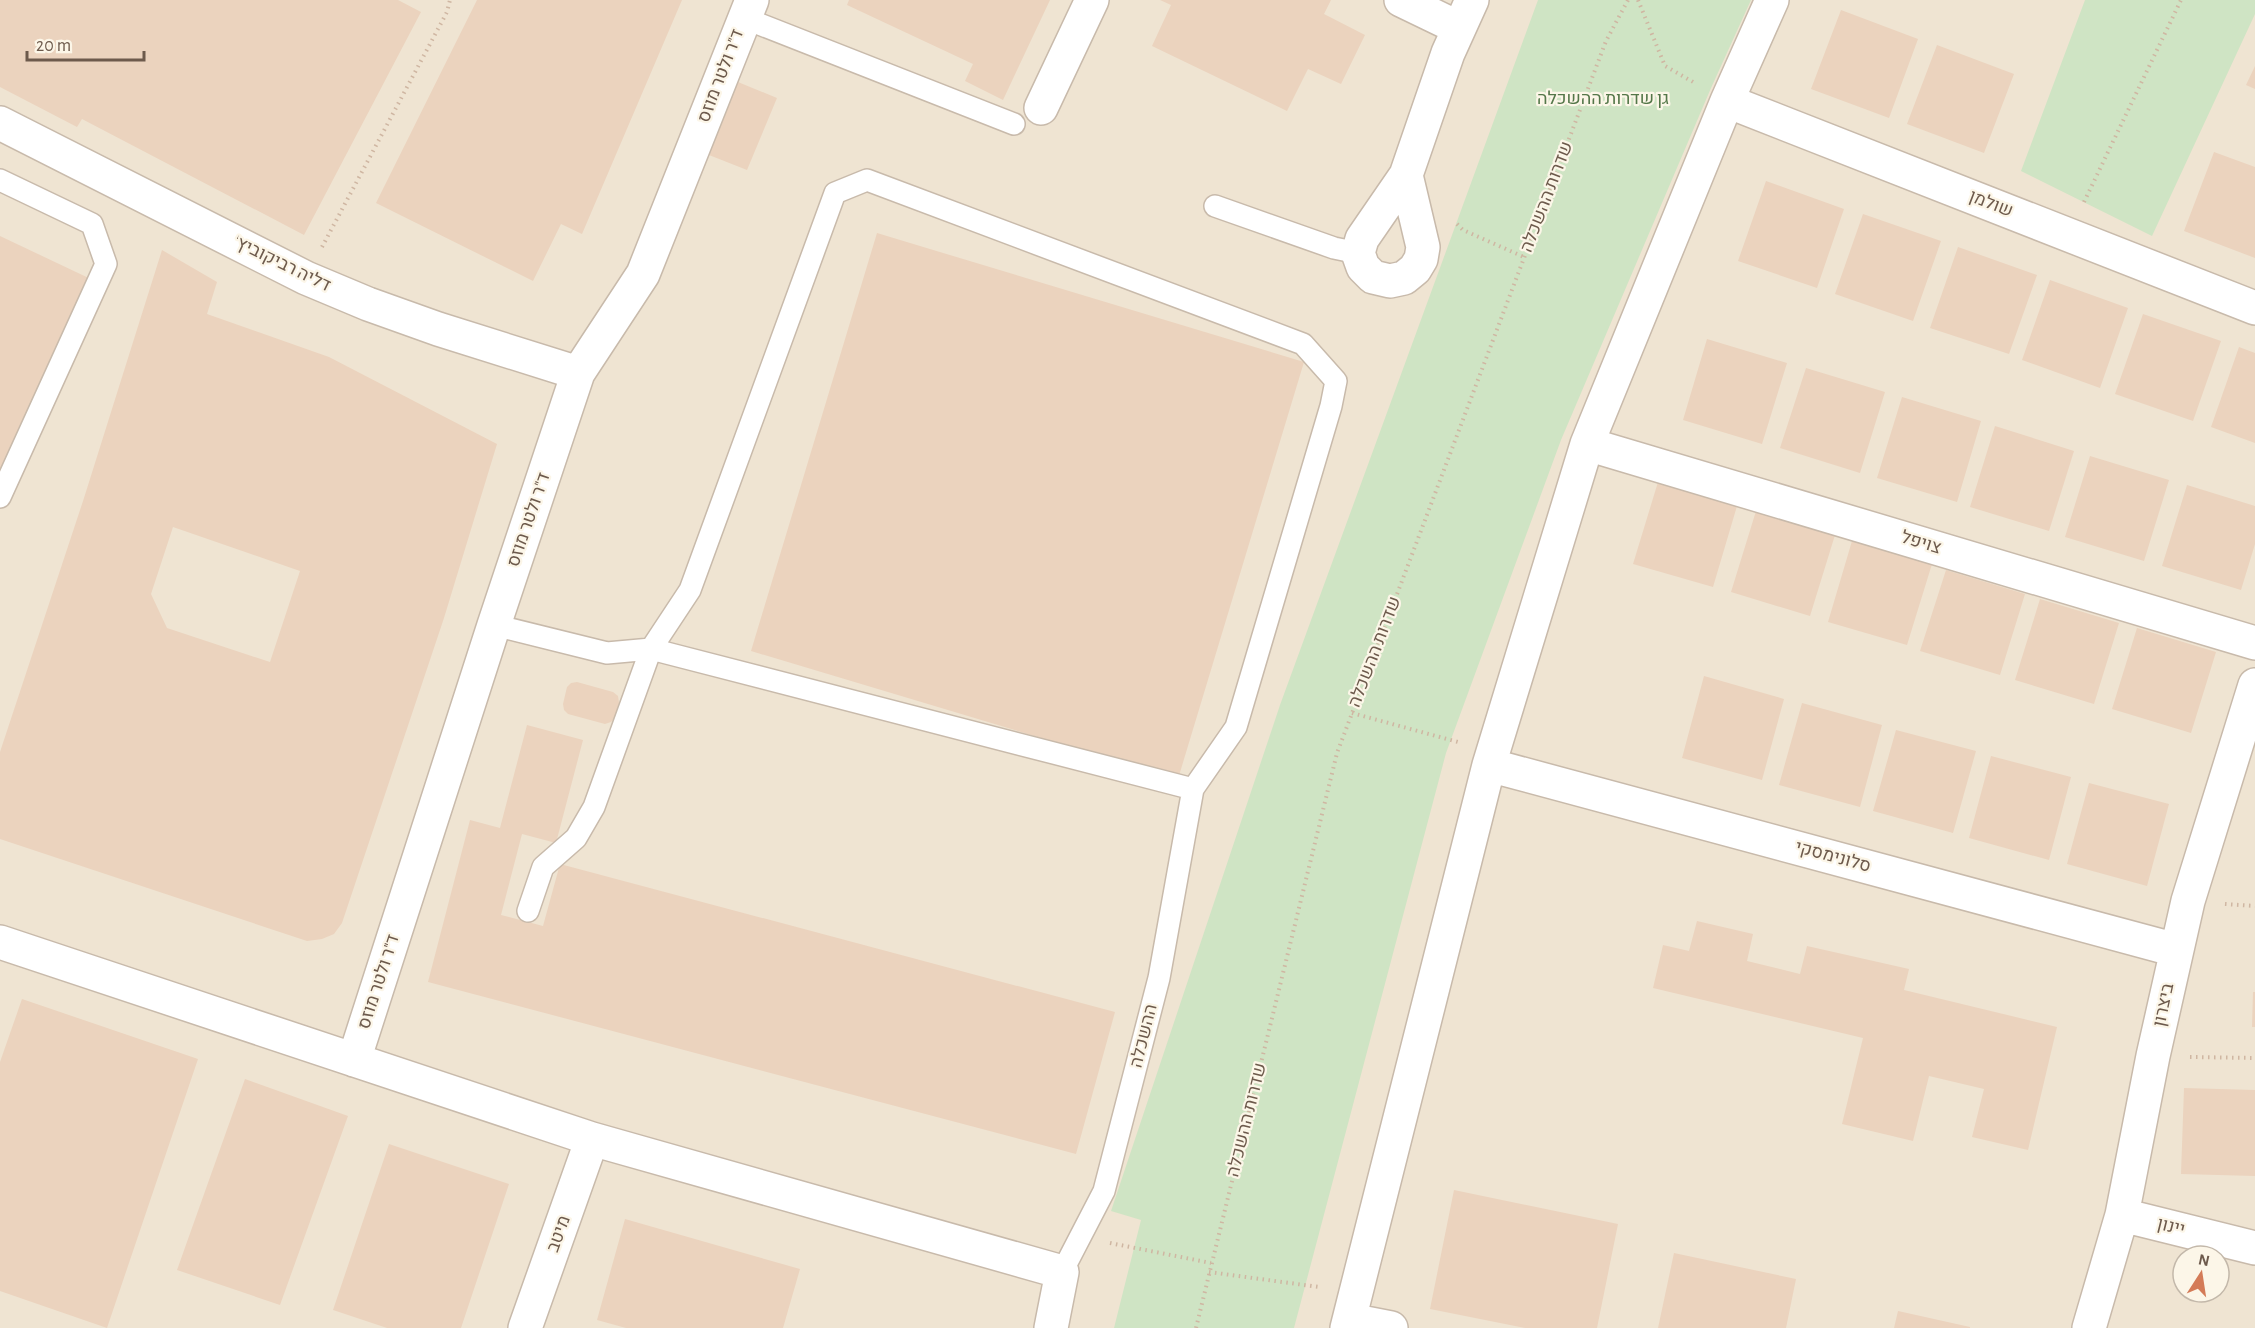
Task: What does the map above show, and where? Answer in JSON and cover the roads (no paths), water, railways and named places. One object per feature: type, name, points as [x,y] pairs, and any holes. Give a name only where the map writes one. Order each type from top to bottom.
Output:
[{"type":"street","points":[[1027,116],[1092,0]]},
{"type":"street","points":[[1401,0],[1465,14],[1406,175],[1362,240],[1358,253],[1363,267],[1373,277],[1390,281],[1404,278],[1415,269],[1421,259],[1423,247],[1406,175]]},
{"type":"street","points":[[1390,1328],[1352,1313],[1491,758],[1587,444],[1727,101],[1772,0]]},
{"type":"street","name":"ד\"ר ולטר מוזס","points":[[354,1060],[578,373],[643,274],[748,9]]},
{"type":"street","name":"שולמן","points":[[1727,101],[2255,308]]},
{"type":"street","name":"'דליה רביקוביץ","points":[[0,123],[306,278],[368,304],[438,329],[578,373]]},
{"type":"street","name":"צויפל","points":[[1587,444],[2255,643]]},
{"type":"street","name":"ביצרון","points":[[2090,1328],[2122,1215],[2153,1056],[2188,901],[2255,685]]},
{"type":"street","name":"סלונימסקי","points":[[1491,758],[2176,950]]},
{"type":"street","points":[[0,942],[592,1139],[1062,1272],[1051,1328]]},
{"type":"street","name":"מיטב","points":[[525,1328],[592,1139]]},
{"type":"street","name":"יינון","points":[[2122,1215],[2255,1248]]},
{"type":"lane","points":[[748,9],[1027,116]]},
{"type":"lane","points":[[0,180],[92,224],[106,264],[0,497]]},
{"type":"lane","points":[[494,625],[607,653],[651,649],[1193,789],[1236,727],[1331,406],[1336,381],[1303,344],[867,180],[835,193],[690,590],[651,649],[594,807],[576,838],[543,867],[528,911]]},
{"type":"lane","points":[[1215,206],[1334,248],[1358,253]]},
{"type":"lane","name":"ההשכלה","points":[[1062,1272],[1104,1191],[1159,978],[1193,789]]},
{"type":"park label","name":"גן שדרות ההשכלה","points":[[1603,99]]}]
